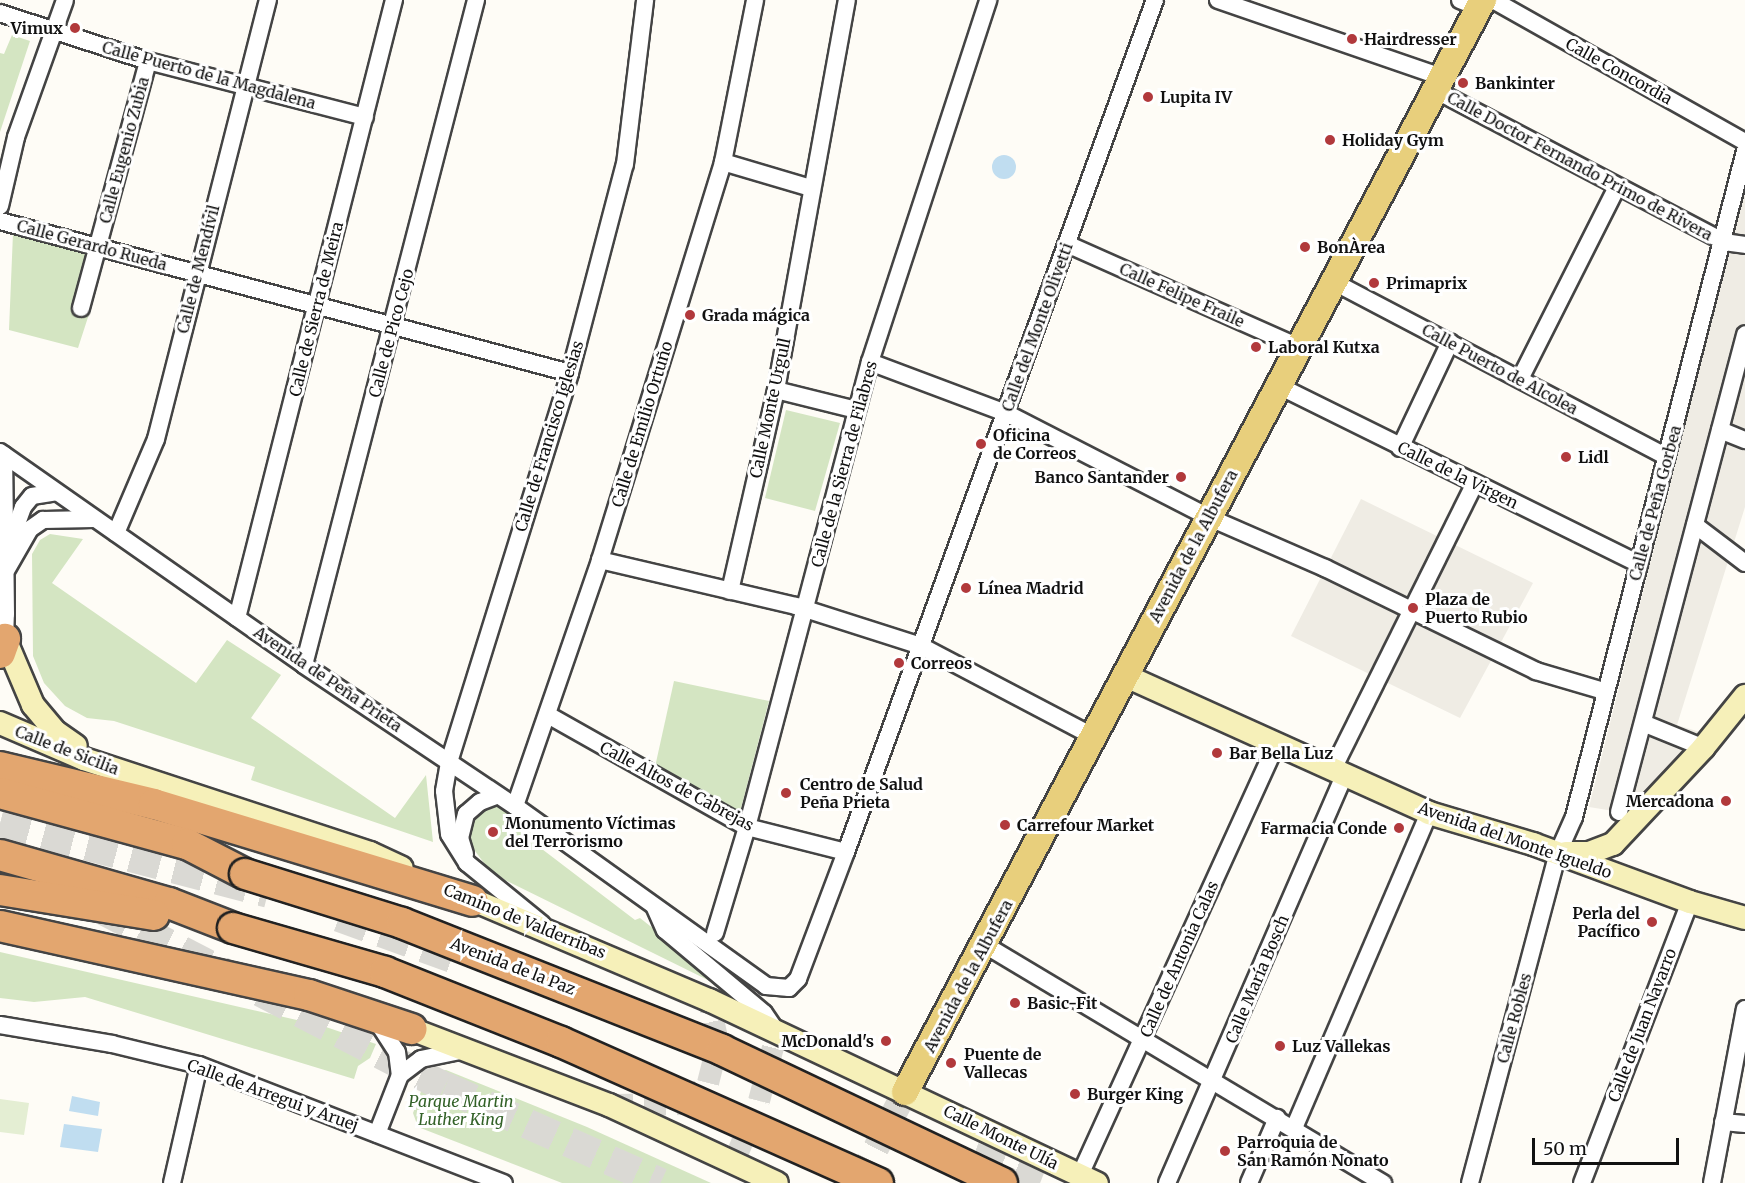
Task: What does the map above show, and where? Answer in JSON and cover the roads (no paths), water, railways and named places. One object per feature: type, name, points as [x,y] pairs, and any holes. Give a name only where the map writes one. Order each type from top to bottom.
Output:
[{"type":"highway","points":[[0,767],[153,804],[473,901]]},
{"type":"highway","points":[[0,793],[187,844],[245,874]]},
{"type":"highway","name":"Avenida de la Paz","points":[[0,814],[245,874],[402,923],[700,1041],[1002,1183]]},
{"type":"highway","points":[[0,855],[169,903],[232,928],[385,972],[561,1042],[878,1183]]},
{"type":"highway","points":[[0,890],[232,928]]},
{"type":"highway","points":[[0,926],[309,995],[372,1014],[411,1029]]},
{"type":"main road","name":"Avenida de la Albufera","points":[[905,1092],[985,945],[1332,281],[1439,84],[1479,2]]},
{"type":"main road","points":[[2,646],[27,694],[47,723],[74,745],[134,775]]},
{"type":"main road","name":"Avenida del Monte Igueldo","points":[[1126,676],[1429,813],[1558,853],[1690,902],[1745,918]]},
{"type":"main road","points":[[1558,853],[1589,853],[1613,844],[1703,748],[1745,696]]},
{"type":"main road","name":"Calle de Sicilia","points":[[0,723],[84,759],[134,775]]},
{"type":"main road","name":"Camino de Valderribas","points":[[134,775],[370,853],[473,901],[550,930],[905,1092]]},
{"type":"main road","points":[[411,1029],[609,1105],[777,1183]]},
{"type":"main road","name":"Calle Monte Ulía","points":[[905,1092],[1089,1179]]},
{"type":"street","points":[[0,206],[16,137],[65,0]]},
{"type":"street","name":"Calle de Mendívil","points":[[116,533],[156,439],[268,0]]},
{"type":"street","name":"Calle de Sierra de Meira","points":[[237,618],[394,0]]},
{"type":"street","name":"Calle de Pico Cejo","points":[[304,665],[476,0]]},
{"type":"street","name":"Calle de Francisco Iglesias","points":[[550,930],[467,863],[447,826],[444,791],[449,762],[570,373],[625,164],[645,0]]},
{"type":"street","name":"Calle de Emilio Ortuño","points":[[515,806],[600,560],[723,162],[755,0]]},
{"type":"street","name":"Calle Monte Urgull","points":[[730,591],[776,390],[847,0]]},
{"type":"street","name":"Calle de la Sierra de Filabres","points":[[715,933],[747,827],[870,362],[988,0]]},
{"type":"street","name":"Calle del Monte Olivetti","points":[[789,988],[798,979],[846,852],[1155,0]]},
{"type":"street","name":"Calle Doctor Fernando Primo de Rivera","points":[[1218,0],[1439,84],[1617,187],[1724,242],[1745,245]]},
{"type":"street","name":"Calle Concordia","points":[[1479,2],[1745,142]]},
{"type":"street","name":"Calle Puerto de la Magdalena","points":[[0,13],[53,33],[148,61],[245,84],[365,117]]},
{"type":"street","name":"Calle Eugenio Zubia","points":[[81,308],[148,61]]},
{"type":"street","name":"Calle de Peña Gorbea","points":[[1558,853],[1570,831],[1724,242],[1745,151]]},
{"type":"street","points":[[723,162],[811,189]]},
{"type":"street","points":[[1520,379],[1617,187]]},
{"type":"street","name":"Calle Gerardo Rueda","points":[[0,221],[570,373]]},
{"type":"street","name":"Calle Felipe Fraile","points":[[1067,244],[1298,347]]},
{"type":"street","name":"Calle Puerto de Alcolea","points":[[1332,281],[1667,457]]},
{"type":"street","points":[[1619,812],[1745,334]]},
{"type":"street","points":[[1400,448],[1450,342]]},
{"type":"street","points":[[870,362],[1006,413],[1208,517],[1325,568],[1536,671],[1605,691]]},
{"type":"street","name":"Calle de la Virgen","points":[[1277,385],[1400,448],[1639,564]]},
{"type":"street","points":[[776,390],[857,410]]},
{"type":"street","points":[[1720,430],[1745,440]]},
{"type":"street","points":[[2,454],[6,570]]},
{"type":"street","name":"Avenida de Peña Prieta","points":[[2,454],[304,665],[515,806],[766,986],[789,988]]},
{"type":"street","points":[[1413,610],[1449,541],[1475,483]]},
{"type":"street","points":[[2,646],[6,570],[11,534],[22,507],[32,496],[56,492]]},
{"type":"street","points":[[6,570],[30,529],[43,520],[94,519]]},
{"type":"street","points":[[1695,525],[1745,563]]},
{"type":"street","points":[[600,560],[805,608],[921,646],[1094,737]]},
{"type":"street","name":"Calle María Bosch","points":[[1167,1183],[1213,1080],[1377,678],[1413,610]]},
{"type":"street","name":"Calle Altos de Cabrejas","points":[[548,715],[747,827],[846,852]]},
{"type":"street","points":[[1643,723],[1697,745]]},
{"type":"street","name":"Calle de Antonia Calas","points":[[1089,1179],[1143,1039],[1277,743]]},
{"type":"street","points":[[467,863],[460,838],[466,814],[480,802],[498,795]]},
{"type":"street","points":[[1294,1128],[1429,813]]},
{"type":"street","name":"Calle Robles","points":[[1470,1183],[1558,853]]},
{"type":"street","name":"Calle de Juan Navarro","points":[[1582,1183],[1690,902]]},
{"type":"street","name":"Avenida de Peña Prieta","points":[[654,907],[665,930],[764,1013],[777,1032]]},
{"type":"street","points":[[985,945],[1383,1183]]},
{"type":"street","points":[[1712,1183],[1745,1009]]},
{"type":"street","points":[[372,1014],[397,1052],[400,1075],[377,1134]]},
{"type":"street","name":"Calle de Arregui y Aruej","points":[[0,1025],[112,1044],[199,1065],[504,1183]]},
{"type":"street","points":[[400,1075],[421,1059],[465,1050]]},
{"type":"street","points":[[172,1183],[199,1065]]},
{"type":"street","points":[[1249,1183],[1277,1118]]},
{"type":"street","points":[[1723,1122],[1745,1124]]},
{"type":"water","points":[[1004,155],[1013,158],[1016,167],[1013,176],[1004,179],[995,176],[992,167],[995,158]]},
{"type":"water","points":[[72,1096],[100,1102],[98,1116],[69,1111]]},
{"type":"water","points":[[64,1124],[102,1129],[98,1152],[60,1147]]},
{"type":"tunnel","points":[[0,823],[268,893]]},
{"type":"tunnel","points":[[101,909],[445,1087],[661,1183]]},
{"type":"tunnel","points":[[339,917],[463,962]]},
{"type":"tunnel","points":[[611,1105],[686,1104],[708,1083],[718,1043],[709,1000]]},
{"type":"tunnel","points":[[734,1162],[759,1101],[777,1032]]},
{"type":"tunnel","points":[[858,1183],[905,1092]]},
{"type":"tunnel","points":[[973,1157],[1040,1183]]},
{"type":"place","name":"Vimux","points":[[75,28]]},
{"type":"place","name":"Hairdresser","points":[[1352,39]]},
{"type":"place","name":"Bankinter","points":[[1463,83]]},
{"type":"place","name":"Lupita IV","points":[[1148,97]]},
{"type":"place","name":"Holiday Gym","points":[[1330,140]]},
{"type":"place","name":"BonÀrea","points":[[1305,247]]},
{"type":"place","name":"Primaprix","points":[[1374,283]]},
{"type":"place","name":"Grada mágica","points":[[690,315]]},
{"type":"place","name":"Laboral Kutxa","points":[[1256,347]]},
{"type":"place","name":"Oficina de Correos","points":[[981,444]]},
{"type":"place","name":"Lidl","points":[[1566,457]]},
{"type":"place","name":"Banco Santander","points":[[1181,477]]},
{"type":"place","name":"Línea Madrid","points":[[966,588]]},
{"type":"place","name":"Plaza de Puerto Rubio","points":[[1413,608]]},
{"type":"place","name":"Correos","points":[[899,663]]},
{"type":"place","name":"Bar Bella Luz","points":[[1217,753]]},
{"type":"place","name":"Centro de Salud Peña Prieta","points":[[786,793]]},
{"type":"place","name":"Mercadona","points":[[1726,801]]},
{"type":"place","name":"Carrefour Market","points":[[1005,825]]},
{"type":"place","name":"Farmacia Conde","points":[[1399,828]]},
{"type":"place","name":"Monumento Víctimas del Terrorismo","points":[[493,832]]},
{"type":"place","name":"Perla del Pacífico","points":[[1652,922]]},
{"type":"place","name":"Basic-Fit","points":[[1015,1003]]},
{"type":"place","name":"McDonald's","points":[[886,1041]]},
{"type":"place","name":"Luz Vallekas","points":[[1280,1046]]},
{"type":"place","name":"Puente de Vallecas","points":[[951,1063]]},
{"type":"place","name":"Burger King","points":[[1075,1094]]},
{"type":"place","name":"Parroquia de San Ramón Nonato","points":[[1225,1151]]},
{"type":"park label","name":"Parque Martin Luther King","points":[[461,1110]]}]
